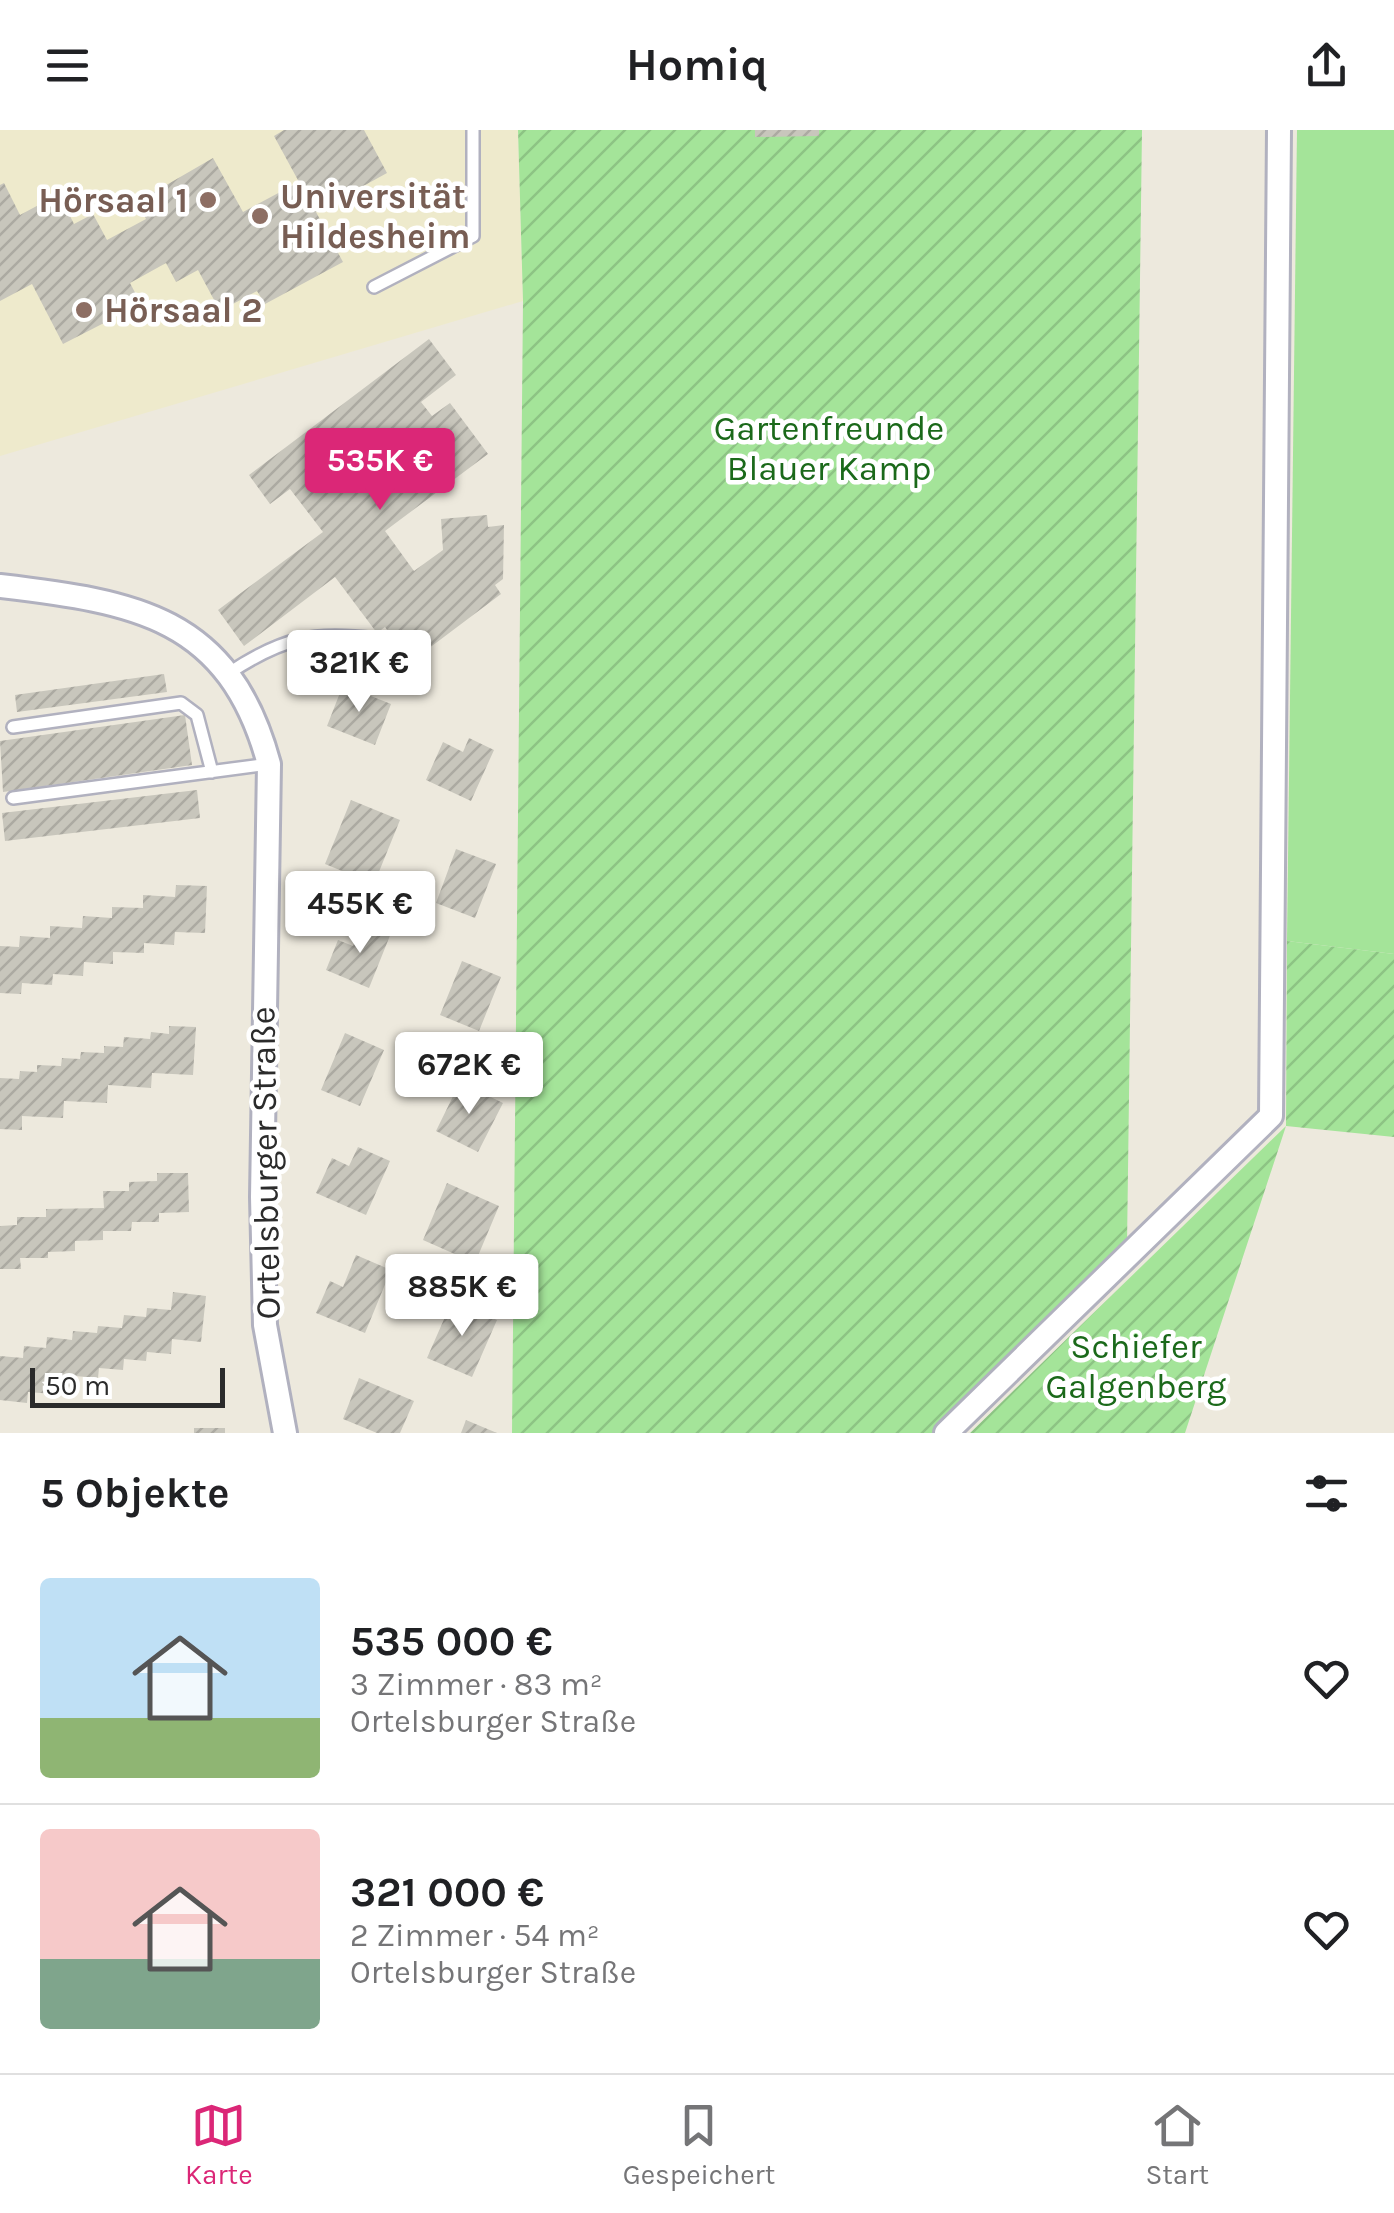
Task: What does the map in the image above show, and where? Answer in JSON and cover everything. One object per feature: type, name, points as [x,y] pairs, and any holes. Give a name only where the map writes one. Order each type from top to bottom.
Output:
[{"type":"street","points":[[946,1433],[1272,1116],[1279,130]]},
{"type":"street","name":"Ortelsburger Straße","points":[[0,586],[80,596],[141,610],[180,629],[229,673],[256,718],[268,764],[262,1189],[266,1325],[285,1433]]},
{"type":"lane","points":[[374,287],[473,236],[473,130]]},
{"type":"lane","points":[[229,673],[270,646],[336,634],[376,639]]},
{"type":"lane","points":[[13,726],[181,702],[197,715],[212,772]]},
{"type":"lane","points":[[12,798],[268,764]]},
{"type":"shaded area","name":"Universität Hildesheim","points":[[0,130],[518,130],[523,301],[0,456]]},
{"type":"green space","name":"Gartenfreunde Blauer Kamp","points":[[518,130],[1142,130],[1127,1245],[933,1433],[512,1433],[523,301]]},
{"type":"green space","points":[[1297,130],[1394,130],[1394,954],[1287,941]]},
{"type":"green space","points":[[1287,941],[1394,954],[1394,1137],[1286,1126]]},
{"type":"green space","name":"Schiefer Galgenberg","points":[[1286,1126],[1185,1433],[970,1433]]},
{"type":"building","points":[[284,130],[364,130],[387,173],[316,212],[343,262],[265,304],[257,291],[220,311],[198,270],[176,282],[166,263],[130,283],[141,304],[63,344],[32,284],[0,301],[0,185],[4,183],[20,215],[59,194],[74,224],[93,214],[107,240],[146,219],[137,202],[213,158],[243,212],[299,182],[274,136]]},
{"type":"building","points":[[755,130],[819,130],[819,136],[755,137]]},
{"type":"building","points":[[429,339],[456,375],[421,402],[432,416],[450,403],[488,454],[385,531],[414,571],[443,550],[441,519],[487,515],[488,527],[504,525],[503,579],[495,585],[501,594],[412,661],[401,646],[392,653],[386,646],[394,640],[385,627],[377,633],[335,577],[244,646],[218,610],[323,532],[290,489],[270,504],[249,475]]},
{"type":"building","points":[[164,674],[167,692],[17,712],[15,695]]},
{"type":"building","points":[[343,685],[391,704],[375,745],[327,726]]},
{"type":"building","points":[[185,715],[192,765],[3,792],[0,741]]},
{"type":"building","points":[[469,738],[494,750],[471,801],[426,780],[443,742],[463,752]]},
{"type":"building","points":[[197,790],[200,818],[5,841],[2,813]]},
{"type":"building","points":[[351,800],[400,820],[374,884],[325,864]]},
{"type":"building","points":[[456,849],[496,864],[475,918],[436,903]]},
{"type":"building","points":[[176,885],[207,886],[205,933],[175,932],[174,945],[144,943],[144,953],[113,952],[113,964],[84,962],[83,976],[53,974],[52,985],[22,983],[21,994],[0,993],[0,946],[19,947],[20,936],[50,938],[50,926],[82,928],[83,916],[112,918],[112,907],[143,908],[143,895],[175,897]]},
{"type":"building","points":[[363,922],[391,933],[369,988],[326,970],[338,940],[353,946]]},
{"type":"building","points":[[462,961],[501,977],[479,1031],[440,1015]]},
{"type":"building","points":[[169,1026],[196,1027],[193,1075],[152,1073],[151,1088],[108,1085],[107,1103],[64,1101],[63,1118],[22,1116],[22,1130],[0,1129],[0,1078],[19,1079],[20,1071],[37,1072],[37,1065],[61,1066],[62,1058],[80,1059],[81,1052],[104,1053],[104,1046],[123,1047],[124,1037],[150,1039],[151,1032],[169,1034]]},
{"type":"building","points":[[345,1033],[384,1050],[360,1106],[321,1090]]},
{"type":"building","points":[[460,1082],[503,1103],[478,1152],[436,1131]]},
{"type":"building","points":[[358,1147],[390,1161],[366,1215],[316,1193],[332,1158],[349,1166]]},
{"type":"building","points":[[157,1173],[188,1173],[189,1212],[159,1213],[159,1222],[132,1222],[131,1231],[103,1231],[103,1240],[75,1241],[75,1251],[48,1252],[48,1258],[20,1258],[21,1269],[0,1269],[0,1226],[17,1225],[17,1217],[46,1217],[46,1209],[104,1208],[103,1191],[129,1191],[129,1182],[157,1181]]},
{"type":"building","points":[[447,1183],[499,1206],[475,1263],[423,1240]]},
{"type":"building","points":[[356,1255],[391,1270],[365,1333],[316,1313],[330,1281],[343,1287]]},
{"type":"building","points":[[173,1292],[206,1296],[201,1342],[172,1339],[171,1354],[147,1352],[146,1361],[124,1359],[123,1370],[99,1368],[98,1378],[75,1376],[74,1387],[54,1385],[53,1394],[28,1392],[27,1403],[0,1400],[0,1356],[23,1358],[24,1346],[46,1348],[47,1337],[72,1340],[73,1331],[97,1333],[98,1326],[122,1328],[124,1315],[146,1317],[147,1308],[171,1310]]},
{"type":"building","points":[[452,1301],[497,1320],[472,1377],[427,1358]]},
{"type":"building","points":[[359,1378],[414,1401],[400,1433],[377,1433],[343,1419]]},
{"type":"building","points":[[466,1420],[497,1433],[461,1433]]},
{"type":"building","points":[[194,1428],[225,1428],[225,1433],[194,1433]]},
{"type":"place","name":"Hörsaal 1","points":[[208,200]]},
{"type":"place","name":"Universität Hildesheim","points":[[260,216]]},
{"type":"place","name":"Hörsaal 2","points":[[84,310]]}]
